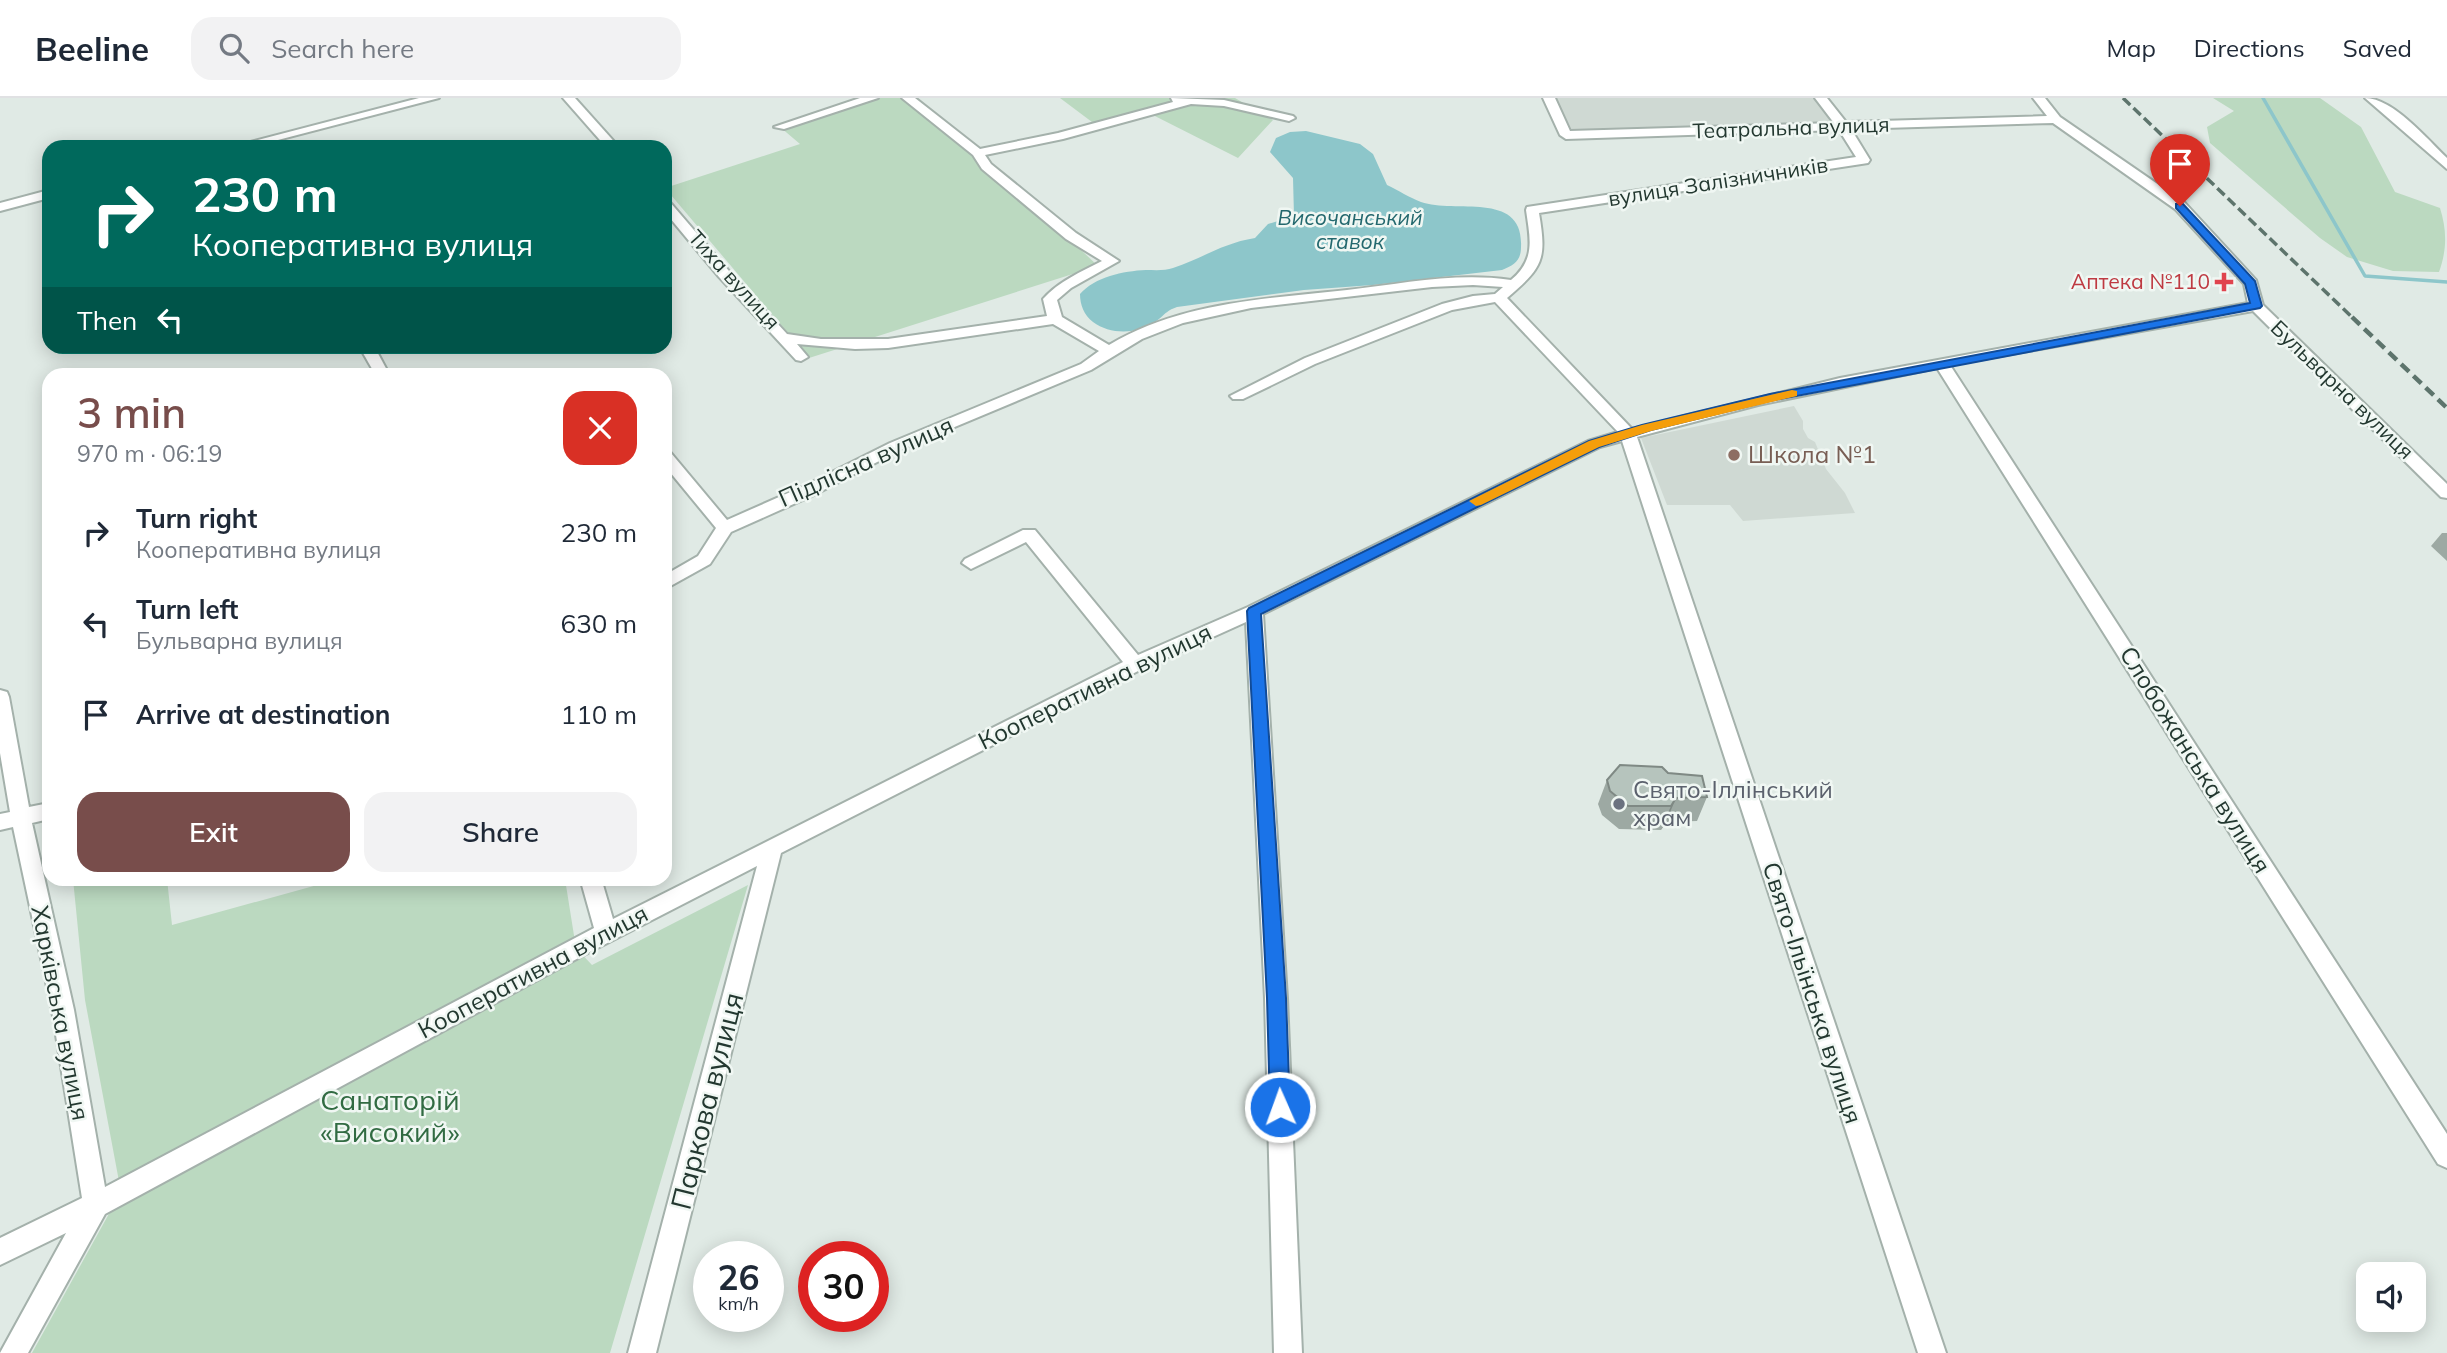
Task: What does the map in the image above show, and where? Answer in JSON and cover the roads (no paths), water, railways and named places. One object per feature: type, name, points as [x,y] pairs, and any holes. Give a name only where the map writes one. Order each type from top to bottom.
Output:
[{"type":"street","points":[[277,140],[433,98]]},
{"type":"street","points":[[569,98],[607,140]]},
{"type":"street","points":[[780,127],[872,98]]},
{"type":"street","points":[[908,98],[978,153],[986,166],[1028,201],[1072,236],[1112,261],[1066,285],[1050,299],[1055,318]]},
{"type":"street","points":[[1174,98],[1188,102]]},
{"type":"street","name":"Театральна вулиця","points":[[1549,98],[1566,135],[2056,120]]},
{"type":"street","points":[[1821,98],[1843,126]]},
{"type":"street","name":"Бульварна вулиця","points":[[2039,98],[2056,120],[2180,206],[2251,283],[2256,306],[2447,493]]},
{"type":"street","points":[[2371,98],[2405,124],[2447,165]]},
{"type":"street","points":[[978,153],[1059,136],[1188,102],[1206,100],[1289,118]]},
{"type":"street","name":"вулиця Залізничників","points":[[1514,285],[1532,265],[1538,245],[1532,210],[1864,160],[1843,126]]},
{"type":"street","points":[[0,206],[42,196]]},
{"type":"street","name":"Тиха вулиця","points":[[672,212],[724,274],[801,357]]},
{"type":"street","points":[[1086,368],[1109,351],[1157,327],[1223,309],[1447,282],[1478,281],[1514,285]]},
{"type":"street","points":[[1238,396],[1310,361],[1447,307],[1473,300],[1499,298],[1514,285]]},
{"type":"street","points":[[1499,298],[1628,434]]},
{"type":"street","name":"Кооперативна вулиця","points":[[0,1252],[96,1205],[606,933],[1135,664],[1254,611],[1594,444],[1770,398],[2256,306]]},
{"type":"street","points":[[786,338],[824,346],[860,346],[946,337],[1055,318],[1109,351]]},
{"type":"street","name":"Слобожанська вулиця","points":[[1942,364],[2447,1156]]},
{"type":"street","name":"Підлісна вулиця","points":[[725,528],[810,490],[896,446],[1086,368]]},
{"type":"street","name":"Свято-Ільїнська вулиця","points":[[1628,434],[1932,1353]]},
{"type":"street","points":[[672,464],[725,528],[704,560],[672,579]]},
{"type":"street","points":[[971,563],[1029,534],[1135,664]]},
{"type":"street","points":[[1254,611],[1276,998],[1288,1353]]},
{"type":"street","name":"Харківська вулиця","points":[[0,697],[10,820],[63,1010],[96,1205]]},
{"type":"street","points":[[10,820],[42,813]]},
{"type":"street","name":"Паркова вулиця","points":[[642,1353],[772,849]]},
{"type":"street","points":[[592,886],[606,933]]},
{"type":"street","points":[[13,1353],[96,1205]]},
{"type":"water","name":"Височанський ставок","points":[[1306,131],[1360,144],[1373,154],[1387,185],[1421,202],[1485,208],[1500,211],[1512,218],[1519,229],[1521,252],[1518,259],[1502,270],[1304,290],[1177,307],[1152,324],[1135,330],[1109,330],[1087,316],[1080,294],[1101,279],[1128,272],[1173,268],[1233,243],[1255,238],[1268,224],[1294,216],[1293,178],[1270,152],[1276,138],[1290,132]]},
{"type":"waterway","points":[[2263,98],[2365,276],[2447,282]]},
{"type":"railway","points":[[2123,98],[2354,319]]},
{"type":"railway","points":[[2352,317],[2447,408]]},
{"type":"place","name":"Аптека №110","points":[[2224,282]]},
{"type":"place","name":"Школа №1","points":[[1734,455]]},
{"type":"place","name":"Свято-Іллінський храм","points":[[1619,804]]},
{"type":"park label","name":"Санаторій «Високий»","points":[[390,1116]]}]
